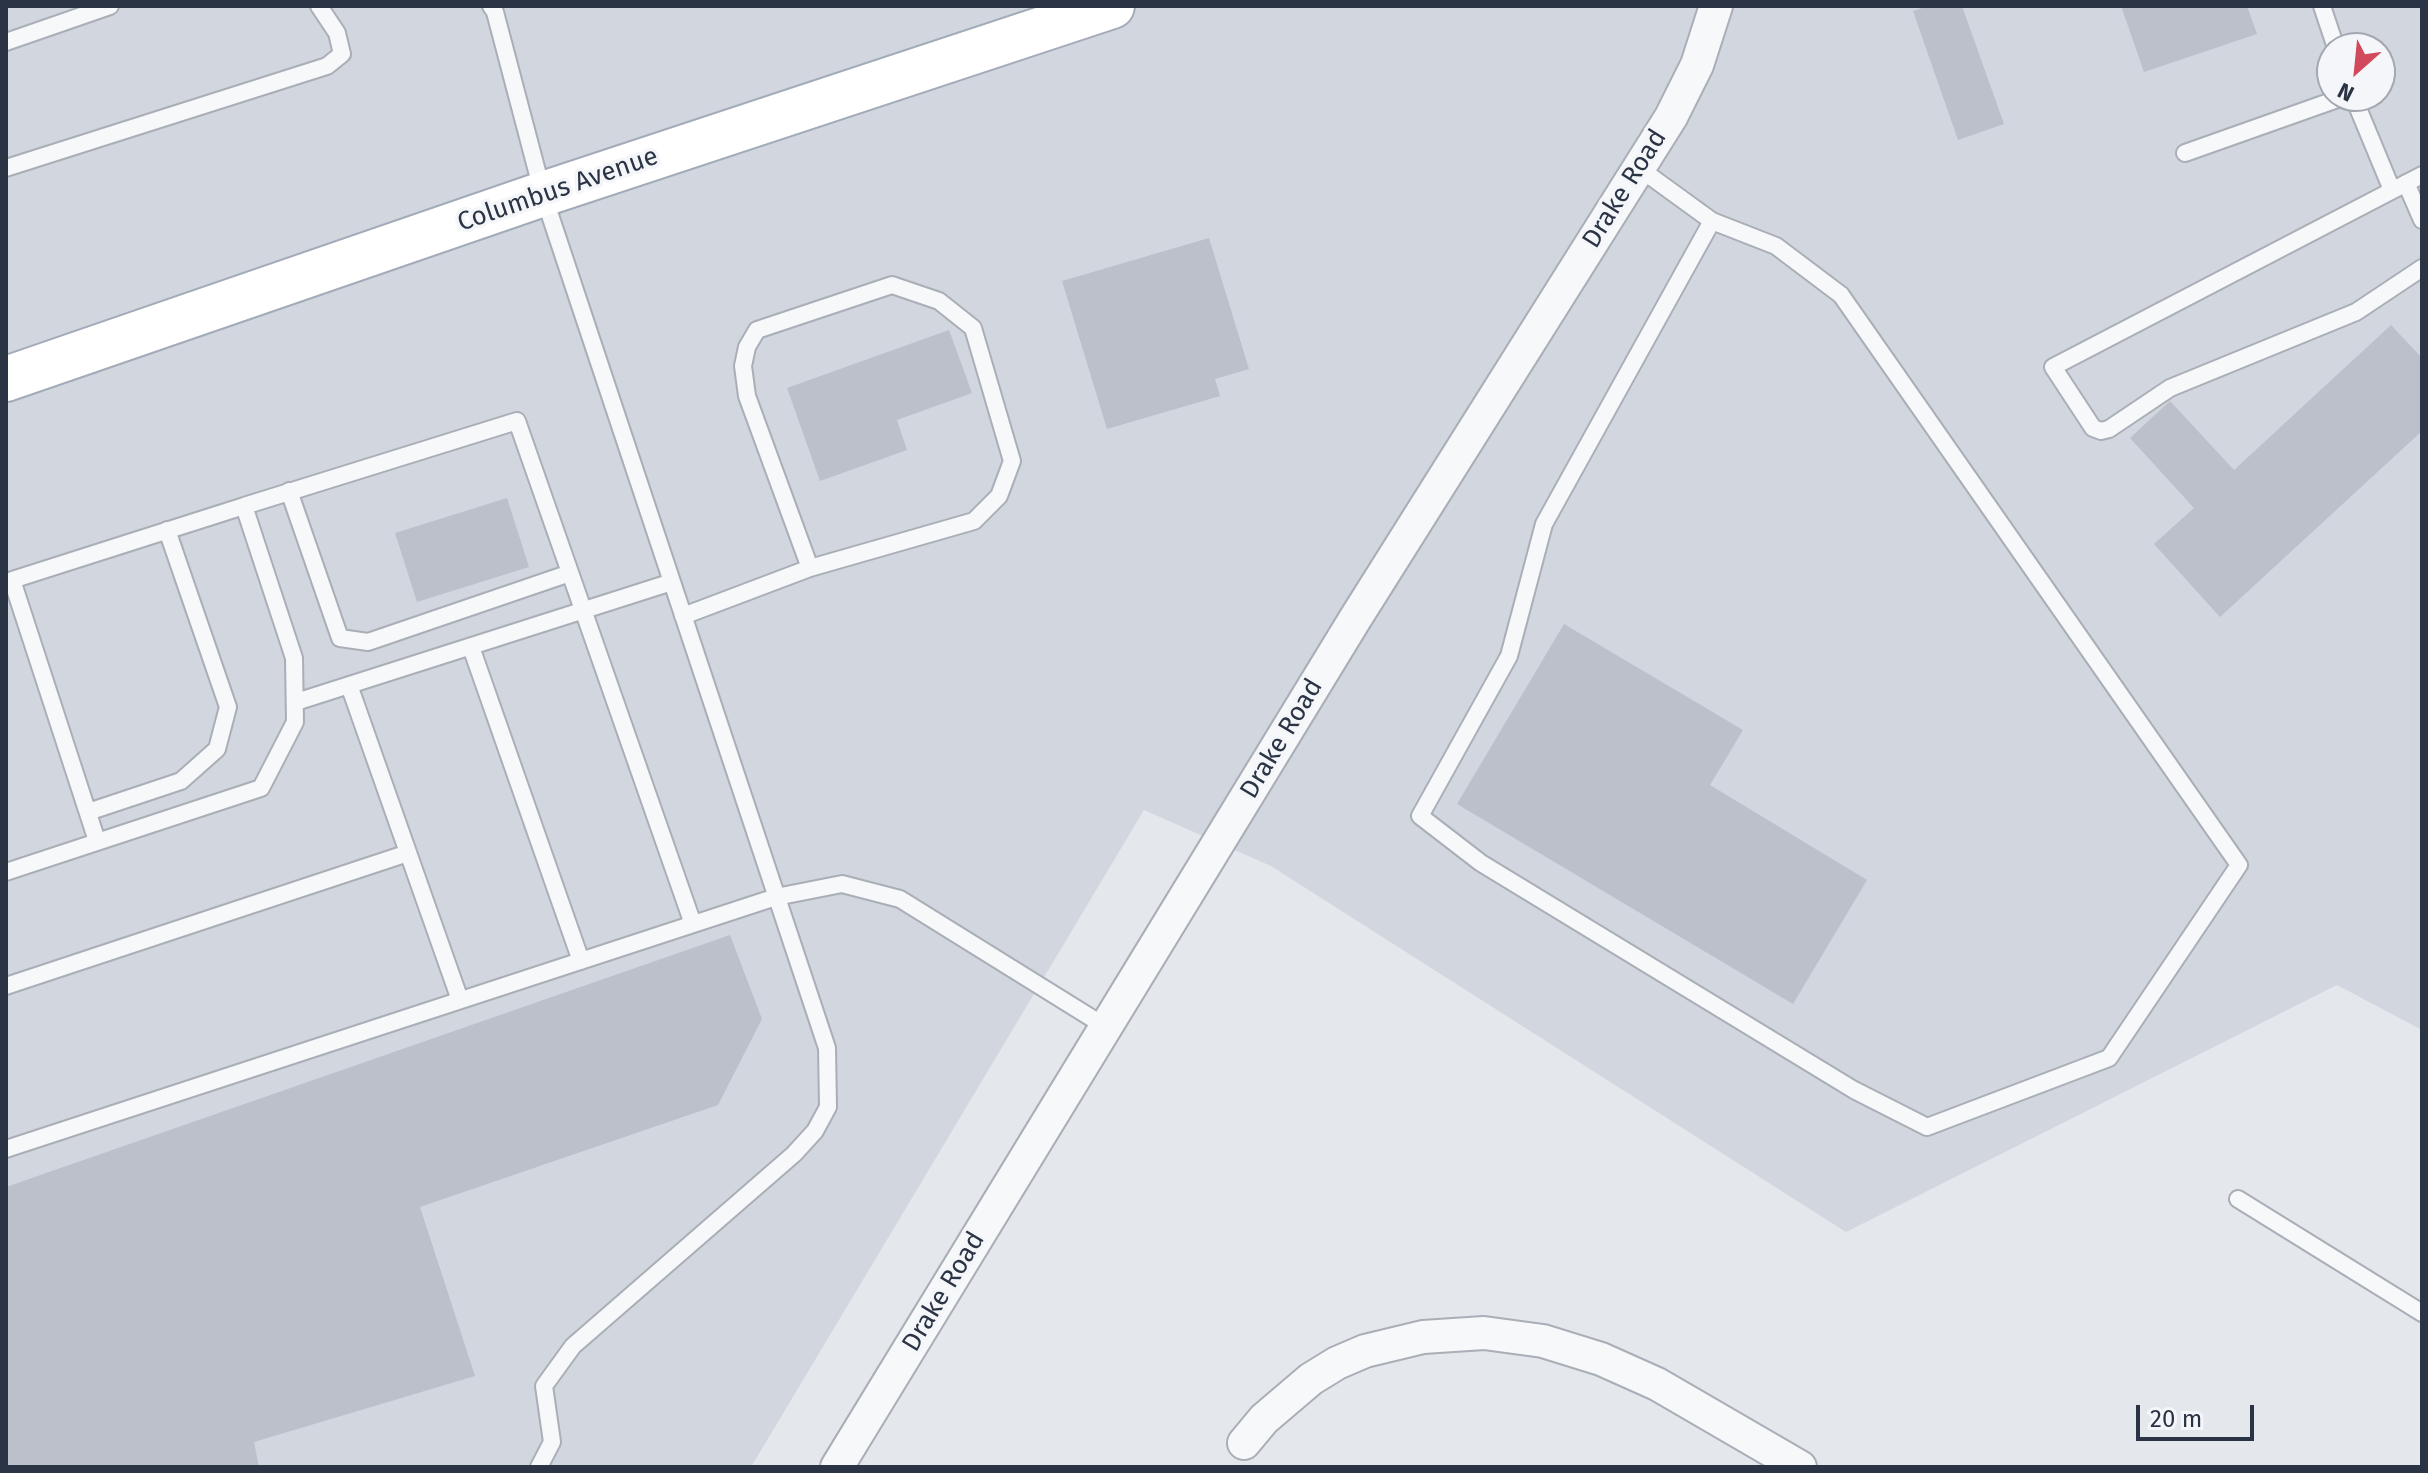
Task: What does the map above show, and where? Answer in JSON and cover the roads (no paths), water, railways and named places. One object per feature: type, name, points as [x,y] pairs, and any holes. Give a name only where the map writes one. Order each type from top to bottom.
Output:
[{"type":"main road","name":"Columbus Avenue","points":[[6,379],[543,194],[1112,6]]},
{"type":"street","name":"Drake Road","points":[[837,1467],[1355,619],[1671,117],[1697,65],[1716,6]]},
{"type":"street","points":[[1244,1443],[1264,1419],[1311,1379],[1337,1363],[1365,1351],[1423,1337],[1484,1333],[1543,1341],[1601,1359],[1657,1384],[1800,1467]]},
{"type":"lane","points":[[6,42],[110,6]]},
{"type":"lane","points":[[6,168],[327,66],[342,54],[337,33],[319,6]]},
{"type":"lane","points":[[491,6],[543,194],[827,1048],[828,1107],[815,1131],[794,1154],[573,1346],[544,1386],[552,1442],[539,1467]]},
{"type":"lane","points":[[2322,6],[2331,32]]},
{"type":"lane","points":[[2185,153],[2316,107]]},
{"type":"lane","points":[[2361,112],[2399,187],[2422,220]]},
{"type":"lane","points":[[1639,168],[1712,221],[1776,246],[1841,295],[2239,865],[2109,1058],[1927,1127],[1854,1090],[1481,863],[1420,816],[1509,656],[1544,524],[1712,221]]},
{"type":"lane","points":[[2422,175],[2053,367],[2093,428],[2101,431],[2109,429],[2170,388],[2356,312],[2422,268]]},
{"type":"lane","points":[[683,616],[810,568],[974,521],[999,496],[1012,461],[973,328],[939,301],[892,285],[757,330],[747,347],[743,366],[747,396],[810,568]]},
{"type":"lane","points":[[97,841],[12,580],[517,421],[693,924]]},
{"type":"lane","points":[[289,491],[340,638],[368,642],[570,573]]},
{"type":"lane","points":[[6,872],[261,788],[295,722],[294,658],[244,506]]},
{"type":"lane","points":[[88,812],[181,781],[217,749],[228,707],[167,530]]},
{"type":"lane","points":[[296,702],[672,582]]},
{"type":"lane","points":[[471,647],[581,961]]},
{"type":"lane","points":[[349,685],[460,1000]]},
{"type":"lane","points":[[6,986],[408,853]]},
{"type":"lane","points":[[6,1149],[776,897],[842,884],[900,899],[1106,1027]]},
{"type":"lane","points":[[2238,1199],[2422,1313]]}]
